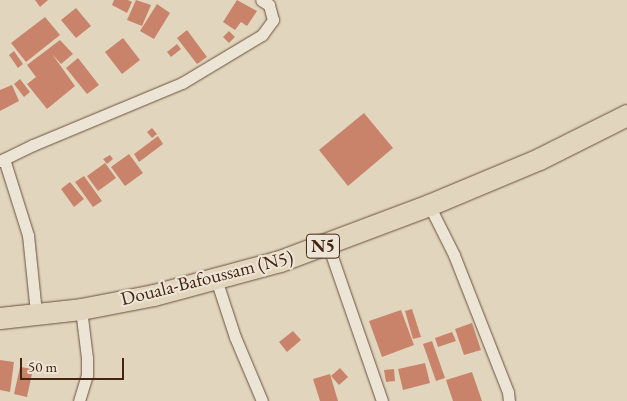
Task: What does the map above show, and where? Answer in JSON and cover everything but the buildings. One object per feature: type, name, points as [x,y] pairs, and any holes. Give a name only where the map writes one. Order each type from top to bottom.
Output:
[{"type":"highway","name":"Douala-Bafoussam (N5)","points":[[0,318],[80,309],[154,295],[216,279],[328,245],[539,159],[627,115]]},
{"type":"street","points":[[36,313],[28,235],[2,160],[182,83],[262,35],[273,20],[269,5],[261,0]]},
{"type":"street","points":[[430,205],[454,255],[508,392],[509,401]]},
{"type":"street","points":[[328,245],[382,401]]},
{"type":"street","points":[[216,279],[235,338],[262,401]]},
{"type":"street","points":[[79,401],[87,375],[87,358],[80,309]]}]
